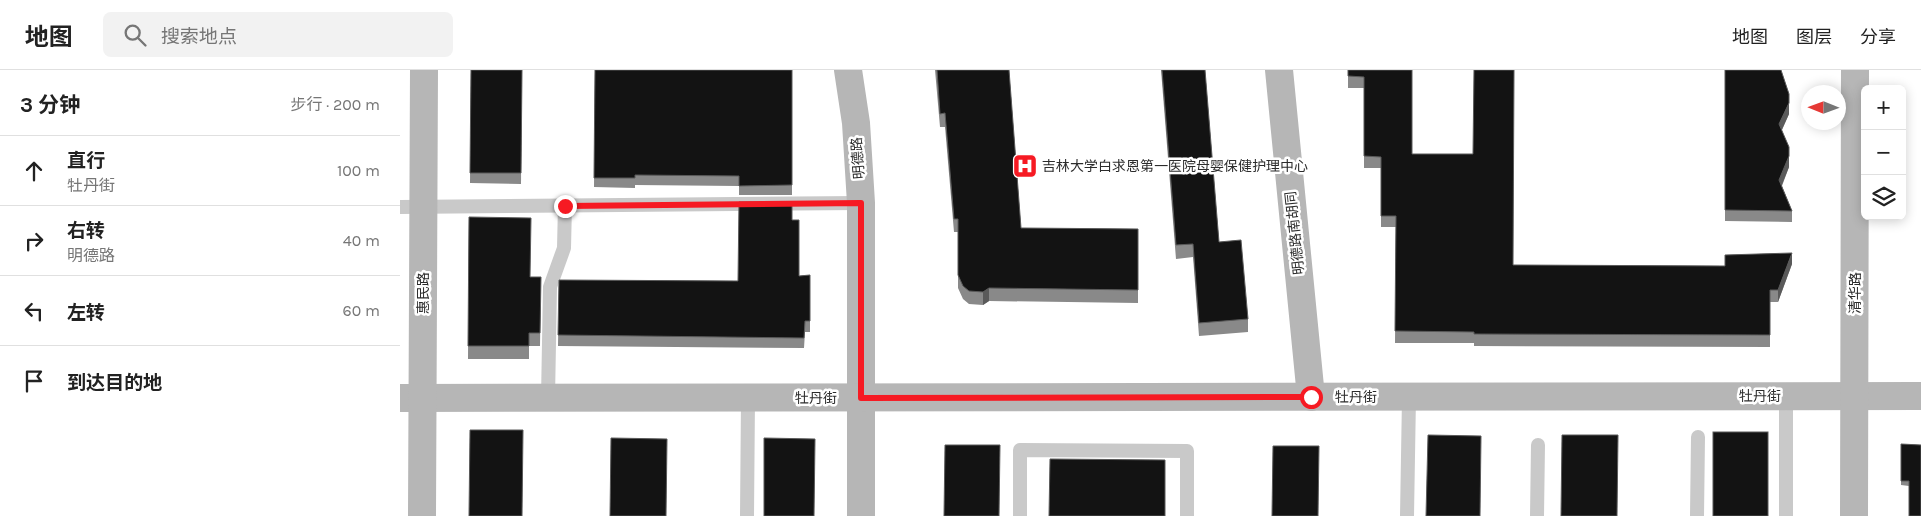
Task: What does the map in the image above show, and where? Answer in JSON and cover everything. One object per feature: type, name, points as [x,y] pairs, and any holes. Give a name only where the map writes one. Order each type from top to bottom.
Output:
[{"type":"street","name":"惠民路","points":[[422,516],[411,398],[412,207],[424,70]]},
{"type":"street","name":"明德路","points":[[848,70],[856,123],[861,203],[861,516]]},
{"type":"street","name":"明德路南胡同","points":[[1279,70],[1311,397]]},
{"type":"street","name":"清华路","points":[[1854,516],[1855,70]]},
{"type":"street","name":"牡丹街","points":[[411,398],[1921,396]]},
{"type":"lane","points":[[412,207],[861,203]]},
{"type":"lane","points":[[548,398],[550,287],[564,248],[565,206]]},
{"type":"lane","points":[[1407,516],[1409,396]]},
{"type":"lane","points":[[1786,396],[1786,516]]},
{"type":"lane","points":[[747,516],[748,398]]},
{"type":"lane","points":[[1697,516],[1698,437]]},
{"type":"lane","points":[[1537,516],[1538,445]]},
{"type":"lane","points":[[1020,516],[1020,450],[1187,451],[1186,516]]},
{"type":"building","points":[[471,70],[522,70],[521,173],[470,173]]},
{"type":"building","points":[[595,70],[792,70],[792,185],[739,186],[739,176],[635,175],[635,178],[594,178]]},
{"type":"building","points":[[937,70],[1009,70],[1021,228],[1138,229],[1138,290],[989,288],[983,292],[969,291],[963,286],[958,275],[958,219],[954,219],[945,113],[940,114]]},
{"type":"building","points":[[1162,70],[1205,70],[1219,242],[1241,240],[1248,319],[1199,323],[1193,244],[1176,245]]},
{"type":"building","points":[[1348,70],[1412,70],[1412,154],[1473,154],[1474,70],[1514,70],[1513,265],[1725,266],[1725,255],[1792,253],[1778,290],[1770,290],[1770,335],[1474,334],[1474,332],[1395,331],[1396,216],[1381,216],[1381,157],[1364,156],[1364,77],[1348,76]]},
{"type":"building","points":[[1725,70],[1781,70],[1789,94],[1789,103],[1779,124],[1789,147],[1789,156],[1779,180],[1792,211],[1725,210]]},
{"type":"building","points":[[739,202],[792,202],[792,220],[799,220],[799,276],[810,275],[810,321],[805,321],[804,338],[558,335],[559,280],[738,281]]},
{"type":"building","points":[[469,217],[531,218],[530,277],[541,277],[540,333],[529,333],[529,346],[468,346]]},
{"type":"building","points":[[470,430],[523,430],[522,516],[469,516]]},
{"type":"building","points":[[1713,432],[1768,432],[1768,516],[1713,516]]},
{"type":"building","points":[[1428,435],[1481,436],[1480,516],[1426,516]]},
{"type":"building","points":[[1562,435],[1618,435],[1617,516],[1561,516]]},
{"type":"building","points":[[611,438],[667,439],[666,516],[610,516]]},
{"type":"building","points":[[764,438],[815,439],[814,516],[764,516]]},
{"type":"building","points":[[1901,444],[1921,445],[1921,516],[1909,516],[1909,481],[1901,481]]},
{"type":"building","points":[[945,445],[1000,445],[999,516],[944,516]]},
{"type":"building","points":[[1273,446],[1319,446],[1318,516],[1272,516]]},
{"type":"building","points":[[1050,459],[1165,460],[1165,516],[1049,516]]},
{"type":"place","name":"吉林大学白求恩第一医院母婴保健护理中心","points":[[1025,166]]},
{"type":"route","points":[[565,206],[861,203],[861,398],[1311,397]]}]
